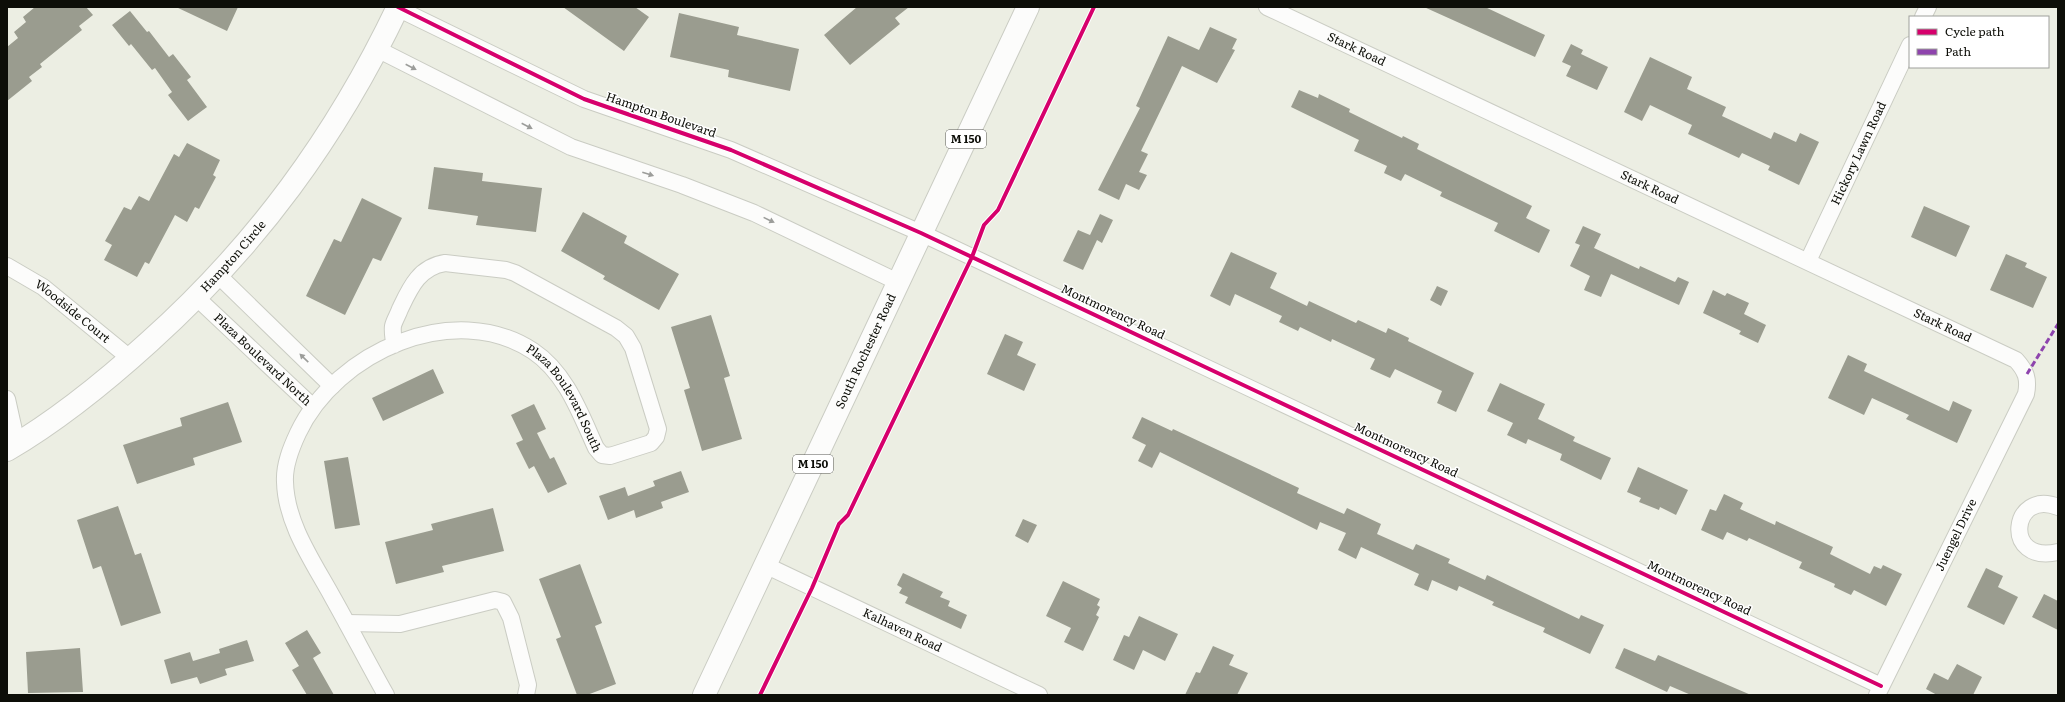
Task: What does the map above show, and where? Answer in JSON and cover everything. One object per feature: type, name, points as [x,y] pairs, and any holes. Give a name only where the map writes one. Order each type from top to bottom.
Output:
[{"type":"main road","name":"Hampton Circle","points":[[12,447],[74,404],[131,359],[219,276],[284,198],[309,162],[337,119],[377,49],[398,7]]},
{"type":"main road","name":"South Rochester Road","points":[[704,695],[1028,7]]},
{"type":"street","name":"Hampton Boulevard","points":[[398,7],[584,99],[738,153],[921,233]]},
{"type":"street","name":"Stark Road","points":[[1267,7],[2016,360],[2027,374]]},
{"type":"street","points":[[1924,16],[1928,7]]},
{"type":"street","name":"Hickory Lawn Road","points":[[1808,261],[1909,47]]},
{"type":"street","points":[[377,49],[571,147],[682,185],[754,213],[898,282]]},
{"type":"street","name":"Montmorency Road","points":[[921,233],[1879,690]]},
{"type":"street","name":"Plaza Boulevard South","points":[[313,407],[332,386],[371,354],[394,345],[442,331],[479,331],[520,343],[535,352],[553,370],[570,393],[596,448],[602,455],[610,456],[651,443],[656,437],[658,429],[634,348],[626,336],[609,324],[506,270],[445,263],[435,264],[427,268],[416,278],[402,305],[393,327],[394,345]]},
{"type":"street","name":"Woodside Court","points":[[8,269],[43,287],[131,359]]},
{"type":"street","points":[[219,276],[332,386]]},
{"type":"street","name":"Plaza Boulevard North","points":[[197,298],[313,407],[304,421],[289,453],[285,470],[286,498],[291,518],[386,695]]},
{"type":"street","name":"Juengel Drive","points":[[1879,690],[2026,394],[2028,382],[2027,374]]},
{"type":"street","points":[[7,399],[12,447]]},
{"type":"street","points":[[2058,507],[2041,503],[2032,506],[2022,515],[2018,527],[2021,540],[2029,550],[2038,554],[2047,555],[2058,552]]},
{"type":"street","name":"Kalhaven Road","points":[[765,566],[1039,695]]},
{"type":"street","points":[[347,623],[400,624],[490,601],[503,602],[511,618],[528,685],[526,695]]},
{"type":"building","points":[[35,7],[86,7],[93,15],[79,26],[82,30],[40,64],[42,67],[29,77],[32,81],[7,101],[7,47],[18,38],[14,32],[26,22],[23,17]]},
{"type":"building","points":[[176,7],[238,7],[227,31]]},
{"type":"building","points":[[563,7],[635,7],[649,17],[624,51]]},
{"type":"building","points":[[857,7],[909,7],[895,18],[900,24],[850,65],[824,35]]},
{"type":"building","points":[[1424,7],[1485,7],[1545,35],[1535,57]]},
{"type":"building","points":[[130,11],[147,32],[149,31],[169,57],[173,54],[191,77],[187,80],[207,107],[188,121],[168,95],[172,92],[155,68],[152,70],[131,44],[129,46],[112,25]]},
{"type":"building","points":[[679,13],[739,27],[737,35],[799,49],[790,91],[728,77],[729,70],[670,57]]},
{"type":"building","points":[[1210,27],[1237,39],[1232,49],[1235,50],[1217,83],[1182,66],[1141,151],[1148,154],[1139,172],[1147,175],[1139,190],[1126,184],[1119,200],[1098,190],[1140,108],[1136,106],[1168,36],[1199,50]]},
{"type":"building","points":[[1571,44],[1583,50],[1581,54],[1608,67],[1597,90],[1566,76],[1571,66],[1562,62]]},
{"type":"building","points":[[1650,57],[1692,77],[1687,89],[1726,107],[1722,116],[1771,139],[1774,132],[1796,142],[1800,133],[1819,142],[1799,185],[1768,170],[1770,166],[1742,153],[1739,158],[1688,134],[1692,125],[1650,105],[1642,121],[1624,112]]},
{"type":"building","points":[[1299,90],[1318,98],[1319,94],[1350,109],[1349,112],[1402,138],[1403,136],[1419,144],[1417,149],[1532,206],[1526,218],[1550,230],[1539,253],[1494,231],[1498,223],[1440,196],[1442,192],[1405,174],[1401,181],[1384,173],[1387,166],[1354,151],[1359,140],[1291,107]]},
{"type":"building","points":[[187,143],[220,160],[213,175],[216,177],[199,209],[195,207],[187,222],[175,215],[149,264],[145,262],[137,277],[104,260],[112,245],[105,241],[124,207],[131,210],[139,196],[149,201],[174,154],[179,157]]},
{"type":"building","points":[[434,167],[483,173],[482,181],[542,188],[536,232],[476,225],[478,216],[428,209]]},
{"type":"building","points":[[362,198],[402,218],[381,261],[373,258],[345,315],[306,296],[334,239],[341,242]]},
{"type":"building","points":[[1924,206],[1970,226],[1956,257],[1911,237]]},
{"type":"building","points":[[583,212],[627,236],[624,243],[679,274],[659,310],[603,279],[605,276],[561,251]]},
{"type":"building","points":[[1100,214],[1113,220],[1102,243],[1097,240],[1083,270],[1063,261],[1078,230],[1090,235]]},
{"type":"building","points":[[1583,226],[1601,234],[1594,248],[1639,269],[1640,266],[1675,282],[1678,277],[1689,282],[1679,305],[1611,274],[1601,297],[1584,290],[1590,276],[1570,266],[1580,245],[1575,243]]},
{"type":"building","points":[[1231,252],[1277,273],[1270,288],[1307,306],[1309,301],[1356,323],[1358,320],[1386,333],[1388,328],[1409,338],[1408,341],[1474,373],[1456,412],[1437,403],[1442,391],[1395,369],[1390,378],[1370,369],[1375,359],[1332,339],[1331,342],[1300,327],[1298,331],[1279,322],[1282,316],[1235,294],[1230,306],[1210,296]]},
{"type":"building","points":[[2006,254],[2027,263],[2025,267],[2047,277],[2033,308],[1990,290]]},
{"type":"building","points":[[1437,286],[1448,291],[1441,306],[1430,300]]},
{"type":"building","points":[[1713,290],[1725,296],[1727,293],[1749,303],[1744,314],[1766,325],[1758,343],[1739,334],[1741,331],[1703,313]]},
{"type":"building","points":[[711,315],[730,376],[724,378],[742,439],[702,451],[684,390],[690,388],[671,327]]},
{"type":"building","points":[[1005,334],[1023,342],[1017,355],[1036,364],[1024,391],[987,374]]},
{"type":"building","points":[[1848,355],[1867,364],[1864,371],[1949,411],[1953,401],[1972,410],[1957,443],[1906,419],[1909,415],[1872,398],[1864,415],[1828,398]]},
{"type":"building","points":[[433,369],[444,393],[383,421],[372,398]]},
{"type":"building","points":[[1500,383],[1545,404],[1538,419],[1575,437],[1573,441],[1611,458],[1601,480],[1560,460],[1562,454],[1528,439],[1526,444],[1507,435],[1513,423],[1487,411]]},
{"type":"building","points":[[228,402],[242,442],[193,458],[195,465],[137,484],[123,445],[182,426],[180,418]]},
{"type":"building","points":[[534,404],[546,429],[537,433],[550,459],[554,457],[567,484],[548,493],[534,466],[529,469],[516,443],[523,440],[511,415]]},
{"type":"building","points":[[1142,417],[1172,431],[1173,429],[1299,488],[1297,493],[1344,514],[1347,508],[1381,524],[1377,534],[1413,550],[1416,544],[1450,559],[1448,563],[1485,580],[1487,575],[1579,619],[1581,615],[1604,625],[1590,654],[1543,632],[1545,628],[1492,605],[1494,602],[1459,586],[1457,591],[1432,580],[1428,591],[1414,585],[1419,574],[1361,547],[1356,559],[1338,550],[1346,533],[1320,522],[1317,530],[1160,452],[1152,468],[1138,461],[1146,445],[1132,438]]},
{"type":"building","points":[[348,457],[360,525],[335,529],[324,461]]},
{"type":"building","points":[[1638,467],[1688,490],[1676,515],[1660,507],[1659,510],[1639,502],[1641,498],[1627,492]]},
{"type":"building","points":[[681,471],[689,492],[661,502],[663,508],[636,518],[634,510],[608,520],[599,496],[625,487],[628,496],[655,486],[653,481]]},
{"type":"building","points":[[1724,494],[1743,503],[1740,509],[1775,525],[1776,521],[1833,547],[1830,554],[1870,574],[1874,566],[1881,569],[1883,565],[1902,574],[1886,606],[1854,590],[1851,595],[1834,587],[1835,584],[1799,568],[1802,562],[1749,538],[1747,541],[1727,532],[1723,540],[1701,530],[1710,509],[1716,511]]},
{"type":"building","points":[[118,506],[135,555],[141,553],[161,613],[121,626],[101,566],[93,569],[77,520]]},
{"type":"building","points":[[493,508],[504,551],[442,566],[444,572],[396,584],[385,542],[433,530],[431,524]]},
{"type":"building","points":[[1023,519],[1037,525],[1028,543],[1015,536]]},
{"type":"building","points":[[580,564],[602,623],[595,626],[616,684],[587,695],[577,695],[556,639],[561,637],[539,579]]},
{"type":"building","points":[[1986,568],[2003,576],[1998,587],[2018,597],[2004,625],[1967,607]]},
{"type":"building","points":[[903,573],[943,592],[940,597],[950,601],[948,606],[967,615],[961,629],[905,603],[908,597],[899,593],[902,588],[897,585]]},
{"type":"building","points":[[1063,581],[1100,599],[1097,605],[1100,607],[1096,615],[1099,617],[1083,651],[1064,642],[1071,628],[1046,616]]},
{"type":"building","points":[[2044,594],[2058,601],[2058,630],[2032,617]]},
{"type":"building","points":[[1139,616],[1178,634],[1165,661],[1143,650],[1134,670],[1113,660],[1124,635],[1129,637]]},
{"type":"building","points":[[307,630],[321,653],[313,658],[334,695],[307,695],[292,670],[299,666],[285,643]]},
{"type":"building","points":[[247,640],[254,661],[225,669],[227,675],[200,684],[197,677],[171,684],[164,660],[190,652],[193,661],[220,653],[219,649]]},
{"type":"building","points":[[1213,646],[1234,655],[1229,665],[1248,673],[1237,695],[1185,695],[1196,672],[1200,673]]},
{"type":"building","points":[[80,648],[83,692],[28,693],[26,652]]},
{"type":"building","points":[[1624,648],[1655,661],[1658,655],[1751,695],[1691,695],[1670,686],[1667,692],[1615,668]]},
{"type":"building","points":[[1957,664],[1982,677],[1973,695],[1937,695],[1926,689],[1934,673],[1948,680]]},
{"type":"marked path","points":[[2027,374],[2058,324]]},
{"type":"cycle path","points":[[398,7],[584,99],[731,150],[921,233],[1881,686]]},
{"type":"cycle path","points":[[760,695],[812,588],[839,524],[848,515],[972,257],[984,225],[998,210],[1094,7]]}]
